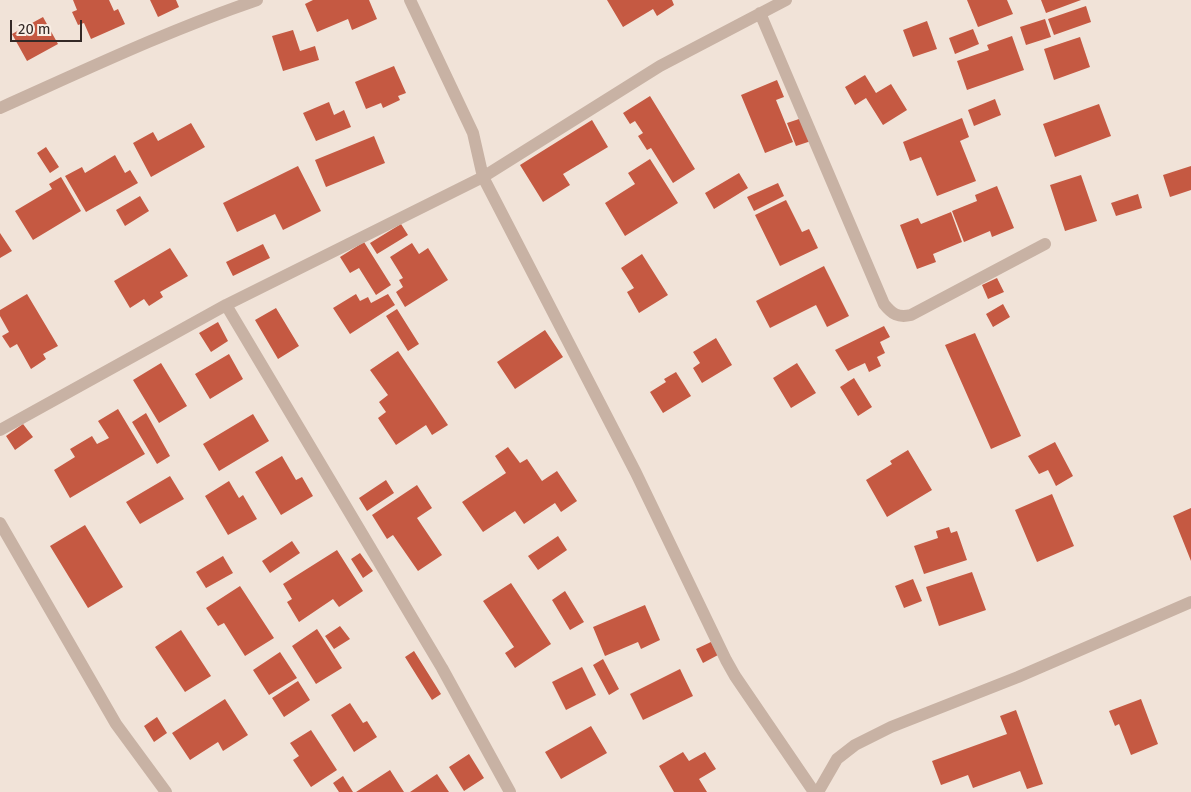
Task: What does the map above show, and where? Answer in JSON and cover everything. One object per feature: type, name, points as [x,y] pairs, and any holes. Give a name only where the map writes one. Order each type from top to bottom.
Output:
[{"type":"street","points":[[0,108],[163,36],[257,0]]},
{"type":"street","points":[[410,0],[473,133],[483,177],[636,473],[735,676],[814,792]]},
{"type":"street","points":[[0,430],[226,305],[483,177],[660,66],[786,0]]},
{"type":"street","points":[[760,13],[884,304],[889,311],[901,317],[911,315],[1045,244]]},
{"type":"street","points":[[226,305],[442,668],[510,792]]},
{"type":"street","points":[[0,522],[116,724],[166,792]]},
{"type":"street","points":[[818,792],[837,759],[855,744],[891,727],[1018,677],[1191,602]]},
{"type":"building","points":[[73,0],[109,0],[114,11],[118,9],[125,24],[91,39],[84,23],[78,25],[72,12],[77,10]]},
{"type":"building","points":[[150,0],[176,0],[179,7],[158,17]]},
{"type":"building","points":[[313,0],[369,0],[377,19],[352,30],[348,19],[317,32],[305,4]]},
{"type":"building","points":[[607,0],[672,0],[674,5],[657,16],[653,9],[623,27]]},
{"type":"building","points":[[967,0],[1007,0],[1013,14],[978,27]]},
{"type":"building","points":[[1041,0],[1081,0],[1046,13]]},
{"type":"building","points":[[1086,6],[1091,22],[1054,35],[1048,19]]},
{"type":"building","points":[[43,17],[58,44],[27,61],[12,34]]},
{"type":"building","points":[[1045,19],[1051,37],[1026,45],[1020,27]]},
{"type":"building","points":[[927,21],[937,49],[913,57],[903,30]]},
{"type":"building","points":[[973,29],[979,44],[955,54],[949,38]]},
{"type":"building","points":[[293,30],[300,51],[315,46],[319,60],[283,71],[272,36]]},
{"type":"building","points":[[1012,36],[1024,70],[967,90],[957,61],[989,50],[987,45]]},
{"type":"building","points":[[1080,37],[1090,67],[1054,80],[1044,49]]},
{"type":"building","points":[[394,66],[406,93],[398,96],[400,100],[383,108],[381,103],[366,109],[355,82]]},
{"type":"building","points":[[865,75],[876,93],[891,84],[907,110],[883,125],[866,98],[855,105],[845,87]]},
{"type":"building","points":[[777,80],[784,97],[776,100],[793,142],[765,153],[741,95]]},
{"type":"building","points":[[650,96],[695,169],[673,183],[651,148],[647,150],[638,136],[643,133],[635,121],[630,124],[623,113]]},
{"type":"building","points":[[995,99],[1001,115],[974,126],[968,110]]},
{"type":"building","points":[[329,102],[334,115],[344,110],[351,127],[316,141],[303,113]]},
{"type":"building","points":[[1099,104],[1111,136],[1055,157],[1043,124]]},
{"type":"building","points":[[802,118],[811,141],[796,146],[787,123]]},
{"type":"building","points":[[962,118],[969,137],[960,141],[976,181],[937,196],[921,157],[910,161],[903,142]]},
{"type":"building","points":[[592,120],[608,147],[563,174],[570,185],[543,202],[520,165]]},
{"type":"building","points":[[191,123],[205,147],[151,177],[133,143],[153,132],[158,141]]},
{"type":"building","points":[[374,136],[385,163],[326,187],[315,160]]},
{"type":"building","points":[[46,147],[59,167],[50,173],[37,153]]},
{"type":"building","points":[[115,155],[125,173],[130,170],[138,183],[86,212],[65,176],[82,167],[85,173]]},
{"type":"building","points":[[650,159],[678,203],[625,236],[605,203],[635,184],[628,173]]},
{"type":"building","points":[[298,166],[321,211],[283,230],[275,214],[237,232],[223,203]]},
{"type":"building","points":[[1191,166],[1191,190],[1170,197],[1163,175]]},
{"type":"building","points":[[739,173],[748,188],[714,209],[705,193]]},
{"type":"building","points":[[1081,175],[1097,221],[1065,231],[1050,185]]},
{"type":"building","points":[[61,177],[81,211],[33,240],[15,211],[52,189],[49,184]]},
{"type":"building","points":[[778,183],[784,196],[754,211],[747,197]]},
{"type":"building","points":[[997,186],[1014,228],[992,237],[990,231],[964,242],[952,211],[977,201],[975,195]]},
{"type":"building","points":[[1138,194],[1142,208],[1116,216],[1111,203]]},
{"type":"building","points":[[140,196],[149,211],[125,226],[116,210]]},
{"type":"building","points":[[786,200],[802,232],[809,229],[818,248],[780,266],[755,215]]},
{"type":"building","points":[[951,212],[962,242],[933,254],[936,262],[917,269],[900,225],[918,218],[921,224]]},
{"type":"building","points":[[401,224],[408,235],[377,254],[370,243]]},
{"type":"building","points":[[0,233],[12,251],[0,258]]},
{"type":"building","points":[[364,242],[391,285],[376,295],[359,268],[350,273],[340,257]]},
{"type":"building","points":[[412,243],[419,254],[428,248],[448,280],[405,307],[396,292],[403,287],[399,280],[403,278],[390,257]]},
{"type":"building","points":[[263,244],[270,258],[233,276],[226,262]]},
{"type":"building","points":[[170,248],[188,276],[160,292],[163,297],[149,306],[144,299],[130,308],[114,281]]},
{"type":"building","points":[[642,254],[668,295],[639,313],[627,292],[634,288],[621,268]]},
{"type":"building","points":[[824,266],[849,316],[827,327],[816,305],[770,328],[756,301]]},
{"type":"building","points":[[997,278],[1004,292],[988,299],[982,285]]},
{"type":"building","points":[[27,294],[58,346],[43,354],[46,359],[31,369],[17,344],[10,348],[2,336],[9,332],[0,316],[0,310]]},
{"type":"building","points":[[356,294],[360,301],[368,297],[371,303],[388,294],[395,305],[350,334],[333,308]]},
{"type":"building","points":[[1003,304],[1010,317],[993,327],[986,314]]},
{"type":"building","points":[[276,308],[299,346],[278,359],[255,320]]},
{"type":"building","points":[[397,309],[419,344],[408,351],[386,316]]},
{"type":"building","points":[[218,322],[228,341],[211,352],[199,333]]},
{"type":"building","points":[[884,326],[890,337],[880,342],[885,353],[877,357],[881,366],[869,372],[865,363],[848,371],[835,350]]},
{"type":"building","points":[[545,330],[563,357],[515,389],[497,362]]},
{"type":"building","points":[[975,333],[1021,436],[991,449],[945,345]]},
{"type":"building","points":[[716,338],[732,365],[702,383],[693,368],[700,363],[693,352]]},
{"type":"building","points":[[398,351],[448,425],[432,435],[426,425],[396,445],[378,418],[386,412],[379,402],[388,395],[370,370]]},
{"type":"building","points":[[229,354],[243,379],[210,399],[195,374]]},
{"type":"building","points":[[161,363],[187,406],[159,423],[133,380]]},
{"type":"building","points":[[797,363],[816,393],[791,408],[773,378]]},
{"type":"building","points":[[676,372],[691,396],[663,413],[650,392],[666,382],[664,379]]},
{"type":"building","points":[[854,378],[872,407],[858,416],[840,387]]},
{"type":"building","points":[[118,409],[145,454],[70,498],[54,470],[75,457],[70,449],[92,436],[97,444],[109,438],[98,421]]},
{"type":"building","points":[[146,413],[170,456],[157,464],[132,422]]},
{"type":"building","points":[[253,414],[269,441],[219,471],[203,444]]},
{"type":"building","points":[[23,424],[33,437],[15,450],[6,436]]},
{"type":"building","points":[[1055,442],[1073,476],[1056,486],[1048,470],[1039,474],[1028,456]]},
{"type":"building","points":[[508,447],[520,463],[527,459],[542,481],[557,471],[577,501],[561,512],[555,503],[524,524],[515,511],[483,532],[462,502],[506,473],[495,456]]},
{"type":"building","points":[[908,450],[932,490],[887,517],[866,480],[892,464],[890,461]]},
{"type":"building","points":[[282,456],[296,480],[302,477],[313,496],[281,515],[255,472]]},
{"type":"building","points":[[170,476],[184,499],[140,524],[126,502]]},
{"type":"building","points":[[386,480],[394,493],[367,511],[359,498]]},
{"type":"building","points":[[229,481],[239,498],[243,495],[257,519],[228,535],[205,496]]},
{"type":"building","points":[[417,485],[432,508],[417,518],[442,555],[418,571],[393,535],[387,539],[372,515]]},
{"type":"building","points":[[1052,494],[1074,546],[1037,562],[1015,510]]},
{"type":"building","points":[[1191,508],[1191,561],[1173,516]]},
{"type":"building","points":[[85,525],[123,587],[88,608],[50,546]]},
{"type":"building","points":[[949,527],[951,533],[957,531],[967,560],[924,574],[914,546],[938,538],[936,531]]},
{"type":"building","points":[[558,536],[567,550],[538,570],[528,556]]},
{"type":"building","points":[[292,541],[300,553],[270,573],[262,561]]},
{"type":"building","points":[[337,550],[363,591],[339,607],[333,599],[299,622],[287,602],[292,599],[283,584]]},
{"type":"building","points":[[360,553],[373,571],[363,578],[351,559]]},
{"type":"building","points":[[223,556],[233,573],[206,588],[196,572]]},
{"type":"building","points":[[972,572],[986,610],[939,626],[926,587]]},
{"type":"building","points":[[913,579],[922,601],[904,608],[895,586]]},
{"type":"building","points":[[511,583],[551,644],[515,668],[505,653],[514,647],[483,601]]},
{"type":"building","points":[[240,586],[274,638],[245,656],[224,623],[218,626],[206,608]]},
{"type":"building","points":[[565,591],[584,622],[570,630],[552,600]]},
{"type":"building","points":[[645,605],[660,640],[641,649],[638,642],[605,656],[593,627]]},
{"type":"building","points":[[340,626],[350,639],[334,649],[325,636]]},
{"type":"building","points":[[317,629],[342,668],[316,684],[292,646]]},
{"type":"building","points":[[181,630],[211,676],[185,692],[155,647]]},
{"type":"building","points":[[711,642],[718,655],[703,663],[696,649]]},
{"type":"building","points":[[414,651],[441,694],[432,700],[405,657]]},
{"type":"building","points":[[280,652],[297,678],[269,695],[253,670]]},
{"type":"building","points":[[603,659],[619,689],[609,695],[593,665]]},
{"type":"building","points":[[582,667],[596,695],[566,710],[552,682]]},
{"type":"building","points":[[680,669],[693,696],[643,720],[630,694]]},
{"type":"building","points":[[298,681],[310,700],[284,717],[272,698]]},
{"type":"building","points":[[225,699],[248,735],[223,751],[218,742],[190,760],[172,733]]},
{"type":"building","points":[[1141,699],[1158,744],[1131,755],[1119,724],[1115,726],[1109,711]]},
{"type":"building","points":[[350,703],[363,723],[367,721],[377,737],[354,752],[331,715]]},
{"type":"building","points":[[1016,710],[1043,784],[1027,789],[1020,771],[973,788],[968,775],[941,785],[932,761],[1007,734],[1000,716]]},
{"type":"building","points":[[157,717],[167,733],[154,742],[144,726]]},
{"type":"building","points":[[591,726],[607,753],[561,779],[545,752]]},
{"type":"building","points":[[311,730],[337,770],[311,787],[293,760],[299,756],[290,743]]},
{"type":"building","points":[[683,752],[689,761],[705,752],[716,769],[699,779],[707,792],[674,792],[659,766]]},
{"type":"building","points":[[469,754],[484,778],[464,791],[449,767]]},
{"type":"building","points":[[390,770],[404,792],[356,792]]},
{"type":"building","points":[[437,774],[449,792],[410,792]]},
{"type":"building","points":[[343,776],[353,792],[339,792],[333,783]]}]
